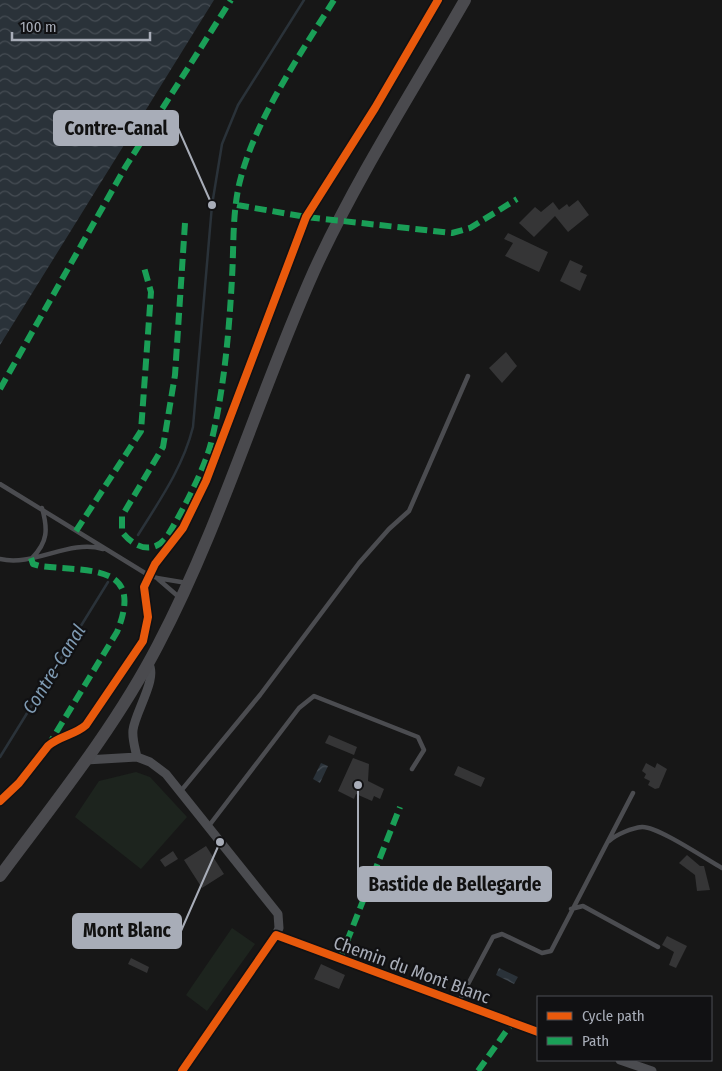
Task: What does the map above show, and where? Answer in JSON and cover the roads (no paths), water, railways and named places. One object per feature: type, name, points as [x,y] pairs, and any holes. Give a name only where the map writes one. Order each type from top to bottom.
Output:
[{"type":"street","points":[[0,876],[86,760],[148,663],[188,583],[315,269],[364,176],[465,0]]},
{"type":"street","points":[[137,757],[132,731],[151,678],[151,667],[148,663]]},
{"type":"street","points":[[86,760],[137,757],[150,762],[166,774],[278,914],[279,928],[276,935],[182,1071]]},
{"type":"street","name":"Chemin du Mont Blanc","points":[[276,935],[537,1032]]},
{"type":"street","points":[[623,1061],[652,1071]]},
{"type":"lane","points":[[180,792],[260,695],[359,563],[389,529],[409,511],[468,376]]},
{"type":"lane","points":[[0,484],[157,578],[181,598]]},
{"type":"lane","points":[[31,558],[42,547],[46,536],[47,528],[42,508]]},
{"type":"lane","points":[[0,559],[12,561],[81,548],[96,547],[109,551]]},
{"type":"lane","points":[[157,578],[188,583]]},
{"type":"lane","points":[[208,827],[299,708],[314,696],[418,737],[424,750],[412,769]]},
{"type":"lane","points":[[458,1003],[494,937],[502,934],[542,953],[551,951],[633,793]]},
{"type":"lane","points":[[607,843],[616,836],[643,827],[663,834],[722,868]]},
{"type":"lane","points":[[572,909],[583,906],[658,947]]},
{"type":"water","points":[[0,0],[214,0],[0,345]]},
{"type":"water","points":[[321,763],[328,766],[320,783],[313,779]]},
{"type":"water","points":[[499,968],[518,977],[514,984],[496,975]]},
{"type":"waterway","name":"Contre-Canal","points":[[138,535],[177,470],[193,427],[212,205],[222,144],[238,105],[304,0]]},
{"type":"waterway","name":"Contre-Canal","points":[[0,757],[108,582]]},
{"type":"place","name":"Contre-Canal","points":[[212,205]]},
{"type":"place","name":"Bastide de Bellegarde","points":[[358,785]]},
{"type":"place","name":"Mont Blanc","points":[[220,842]]}]
